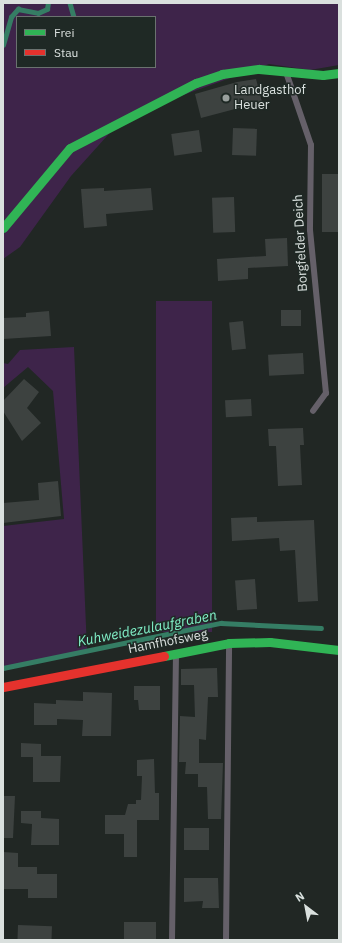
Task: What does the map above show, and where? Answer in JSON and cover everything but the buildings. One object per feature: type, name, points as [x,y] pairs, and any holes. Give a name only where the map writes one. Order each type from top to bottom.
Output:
[{"type":"street","points":[[3,228],[70,148],[196,83],[222,74],[259,69],[287,73],[339,74]]},
{"type":"street","name":"Hamfhofsweg","points":[[3,687],[229,643],[270,642],[339,650]]},
{"type":"lane","name":"Borgfelder Deich","points":[[287,73],[311,145],[310,230],[326,393],[313,411]]},
{"type":"lane","points":[[226,940],[229,643]]},
{"type":"lane","points":[[172,940],[176,653]]},
{"type":"shaded area","points":[[3,3],[339,3],[339,65],[310,70],[269,64],[125,116],[71,176],[20,247],[3,259]]},
{"type":"shaded area","points":[[156,301],[212,301],[212,632],[156,632]]},
{"type":"shaded area","points":[[74,347],[87,649],[3,671],[3,526],[64,519],[53,391],[28,367],[3,388],[3,363],[8,364],[20,350]]},
{"type":"waterway","points":[[3,45],[11,17],[18,9],[38,13],[47,9],[48,3]]},
{"type":"waterway","points":[[70,3],[74,16]]},
{"type":"waterway","name":"Kuhweidezulaufgraben","points":[[3,668],[221,623],[321,628]]},
{"type":"traffic: fast","points":[[3,228],[70,148],[196,83],[222,74],[259,69],[323,75],[339,73]]},
{"type":"traffic: fast","points":[[164,656],[229,643],[270,642],[339,650]]},
{"type":"traffic: jam","points":[[3,687],[164,656]]},
{"type":"place","name":"Landgasthof Heuer","points":[[226,98]]}]
